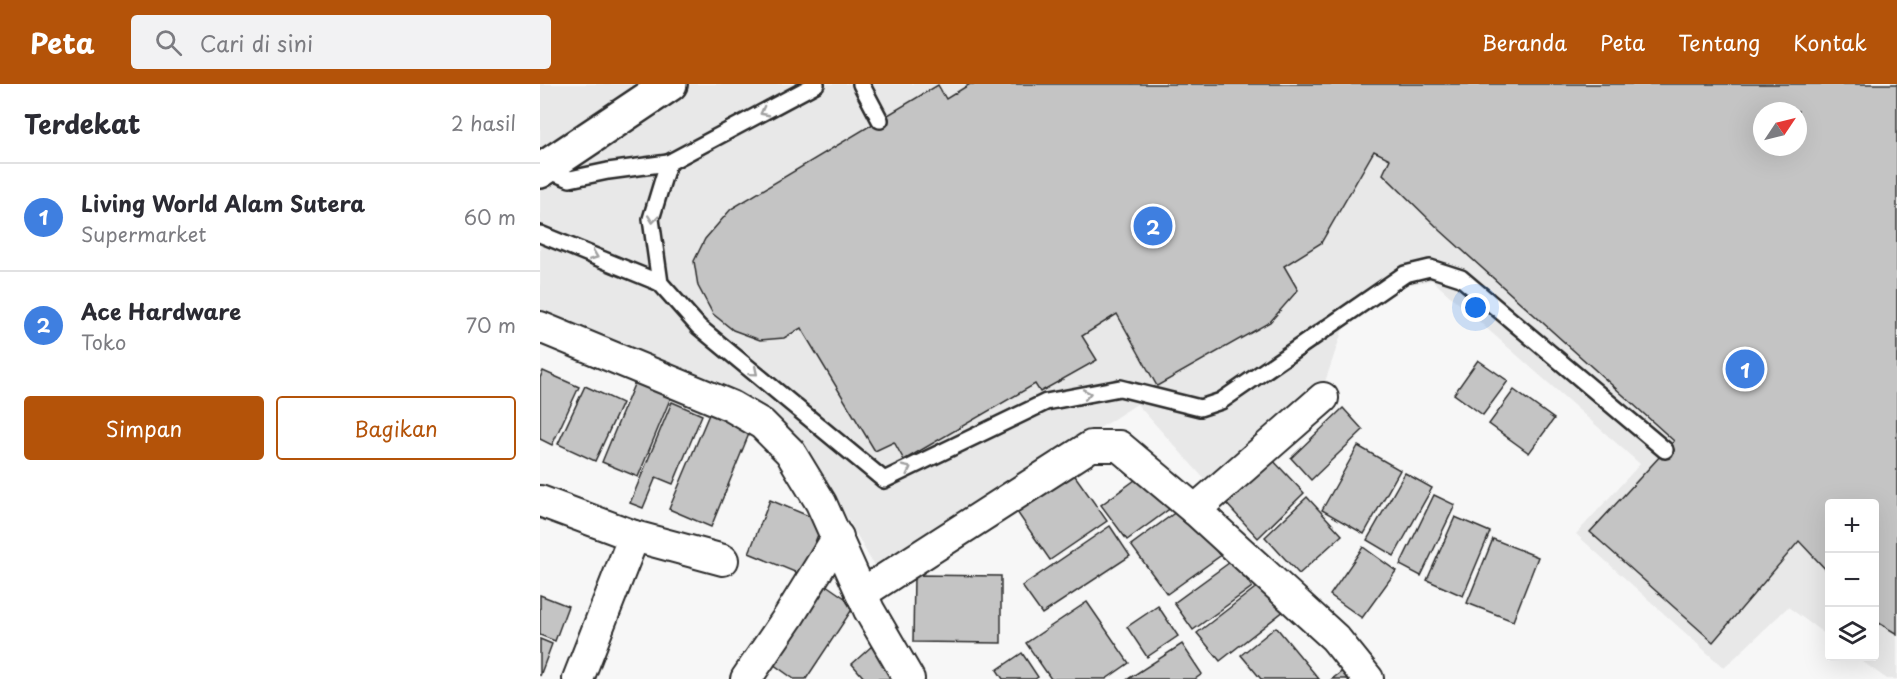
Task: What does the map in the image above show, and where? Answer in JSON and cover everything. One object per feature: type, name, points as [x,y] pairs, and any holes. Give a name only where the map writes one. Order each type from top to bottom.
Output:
[{"type":"street","points":[[548,168],[670,84]]},
{"type":"street","points":[[540,327],[730,406],[762,424],[790,452],[821,503],[838,537],[861,594],[909,679]]},
{"type":"street","points":[[1195,510],[1323,398]]},
{"type":"street","points":[[861,594],[1091,446],[1119,446],[1195,510],[1335,638],[1368,679]]},
{"type":"street","points":[[540,501],[634,536],[723,560]]},
{"type":"street","points":[[578,679],[634,536]]},
{"type":"street","points":[[746,679],[789,616],[838,537]]},
{"type":"lane","points":[[548,168],[570,179],[668,163],[816,84]]},
{"type":"lane","points":[[861,84],[880,120]]},
{"type":"lane","points":[[660,283],[651,219],[668,163]]},
{"type":"lane","points":[[548,168],[608,171]]},
{"type":"lane","points":[[540,234],[660,283],[699,327],[884,480],[1043,397],[1120,388],[1200,408],[1221,402],[1405,274],[1430,268],[1461,278],[1665,450]]},
{"type":"shaded area","points":[[540,84],[1897,84],[1897,679],[1887,679],[1862,661],[1879,661],[1879,499],[1825,499],[1825,634],[1788,607],[1724,668],[1576,534],[1640,464],[1432,280],[1354,296],[1325,382],[1208,483],[1137,404],[877,571],[825,478],[765,407],[584,333],[540,309]]},
{"type":"building","points":[[970,84],[1897,84],[1897,634],[1879,623],[1879,499],[1825,499],[1825,569],[1799,541],[1713,642],[1590,532],[1674,441],[1441,231],[1383,174],[1390,159],[1374,151],[1321,243],[1284,266],[1298,290],[1270,322],[1157,386],[1117,314],[1082,336],[1097,360],[1040,392],[1035,384],[904,460],[894,442],[875,451],[801,328],[784,338],[760,340],[733,330],[713,314],[698,286],[694,261],[705,239],[731,209],[938,85],[946,99]]},
{"type":"building","points":[[1478,360],[1508,381],[1483,415],[1454,394]]},
{"type":"building","points":[[543,371],[579,387],[552,445],[540,439],[540,378]]},
{"type":"building","points":[[635,382],[671,397],[638,477],[602,462]]},
{"type":"building","points":[[585,386],[622,403],[595,461],[558,444]]},
{"type":"building","points":[[1514,390],[1554,419],[1529,453],[1489,424]]},
{"type":"building","points":[[672,402],[702,415],[673,484],[656,477],[643,508],[630,503]]},
{"type":"building","points":[[1343,408],[1363,430],[1311,480],[1291,458]]},
{"type":"building","points":[[710,412],[751,429],[711,527],[669,509]]},
{"type":"building","points":[[1358,446],[1400,470],[1364,534],[1322,510]]},
{"type":"building","points":[[1269,456],[1304,493],[1258,538],[1223,500]]},
{"type":"building","points":[[1146,472],[1172,507],[1127,540],[1101,505]]},
{"type":"building","points":[[1073,473],[1107,521],[1050,560],[1017,512]]},
{"type":"building","points":[[1405,473],[1432,488],[1394,556],[1367,540]]},
{"type":"building","points":[[1434,495],[1455,505],[1421,576],[1400,565]]},
{"type":"building","points":[[1307,497],[1342,535],[1299,574],[1265,537]]},
{"type":"building","points":[[770,500],[823,522],[802,575],[749,553]]},
{"type":"building","points":[[1184,506],[1220,556],[1167,594],[1131,545]]},
{"type":"building","points":[[1455,517],[1490,532],[1463,596],[1427,580]]},
{"type":"building","points":[[1110,526],[1130,556],[1042,614],[1022,586]]},
{"type":"building","points":[[1493,539],[1538,557],[1513,621],[1467,603]]},
{"type":"building","points":[[1363,547],[1396,571],[1362,618],[1330,595]]},
{"type":"building","points":[[1233,560],[1252,587],[1193,630],[1174,603]]},
{"type":"building","points":[[914,575],[1001,576],[1001,643],[913,642]]},
{"type":"building","points":[[1263,582],[1285,610],[1220,661],[1197,633]]},
{"type":"building","points":[[826,585],[855,605],[806,679],[794,679],[773,664]]},
{"type":"building","points":[[540,595],[568,606],[555,641],[540,635]]},
{"type":"building","points":[[1087,602],[1129,663],[1106,679],[1051,679],[1026,643]]},
{"type":"building","points":[[1158,606],[1178,636],[1147,657],[1127,627]]},
{"type":"building","points":[[1276,627],[1319,679],[1261,679],[1241,655]]},
{"type":"building","points":[[540,639],[552,644],[540,676]]},
{"type":"building","points":[[1182,644],[1202,674],[1195,679],[1128,679]]},
{"type":"building","points":[[873,645],[904,679],[865,679],[852,664]]},
{"type":"building","points":[[1022,653],[1038,677],[1035,679],[1003,679],[997,670]]},
{"type":"building","points":[[1352,664],[1363,679],[1332,679]]},
{"type":"place","name":"Ace Hardware","points":[[1153,226]]},
{"type":"place","name":"Living World Alam Sutera","points":[[1745,369]]}]
